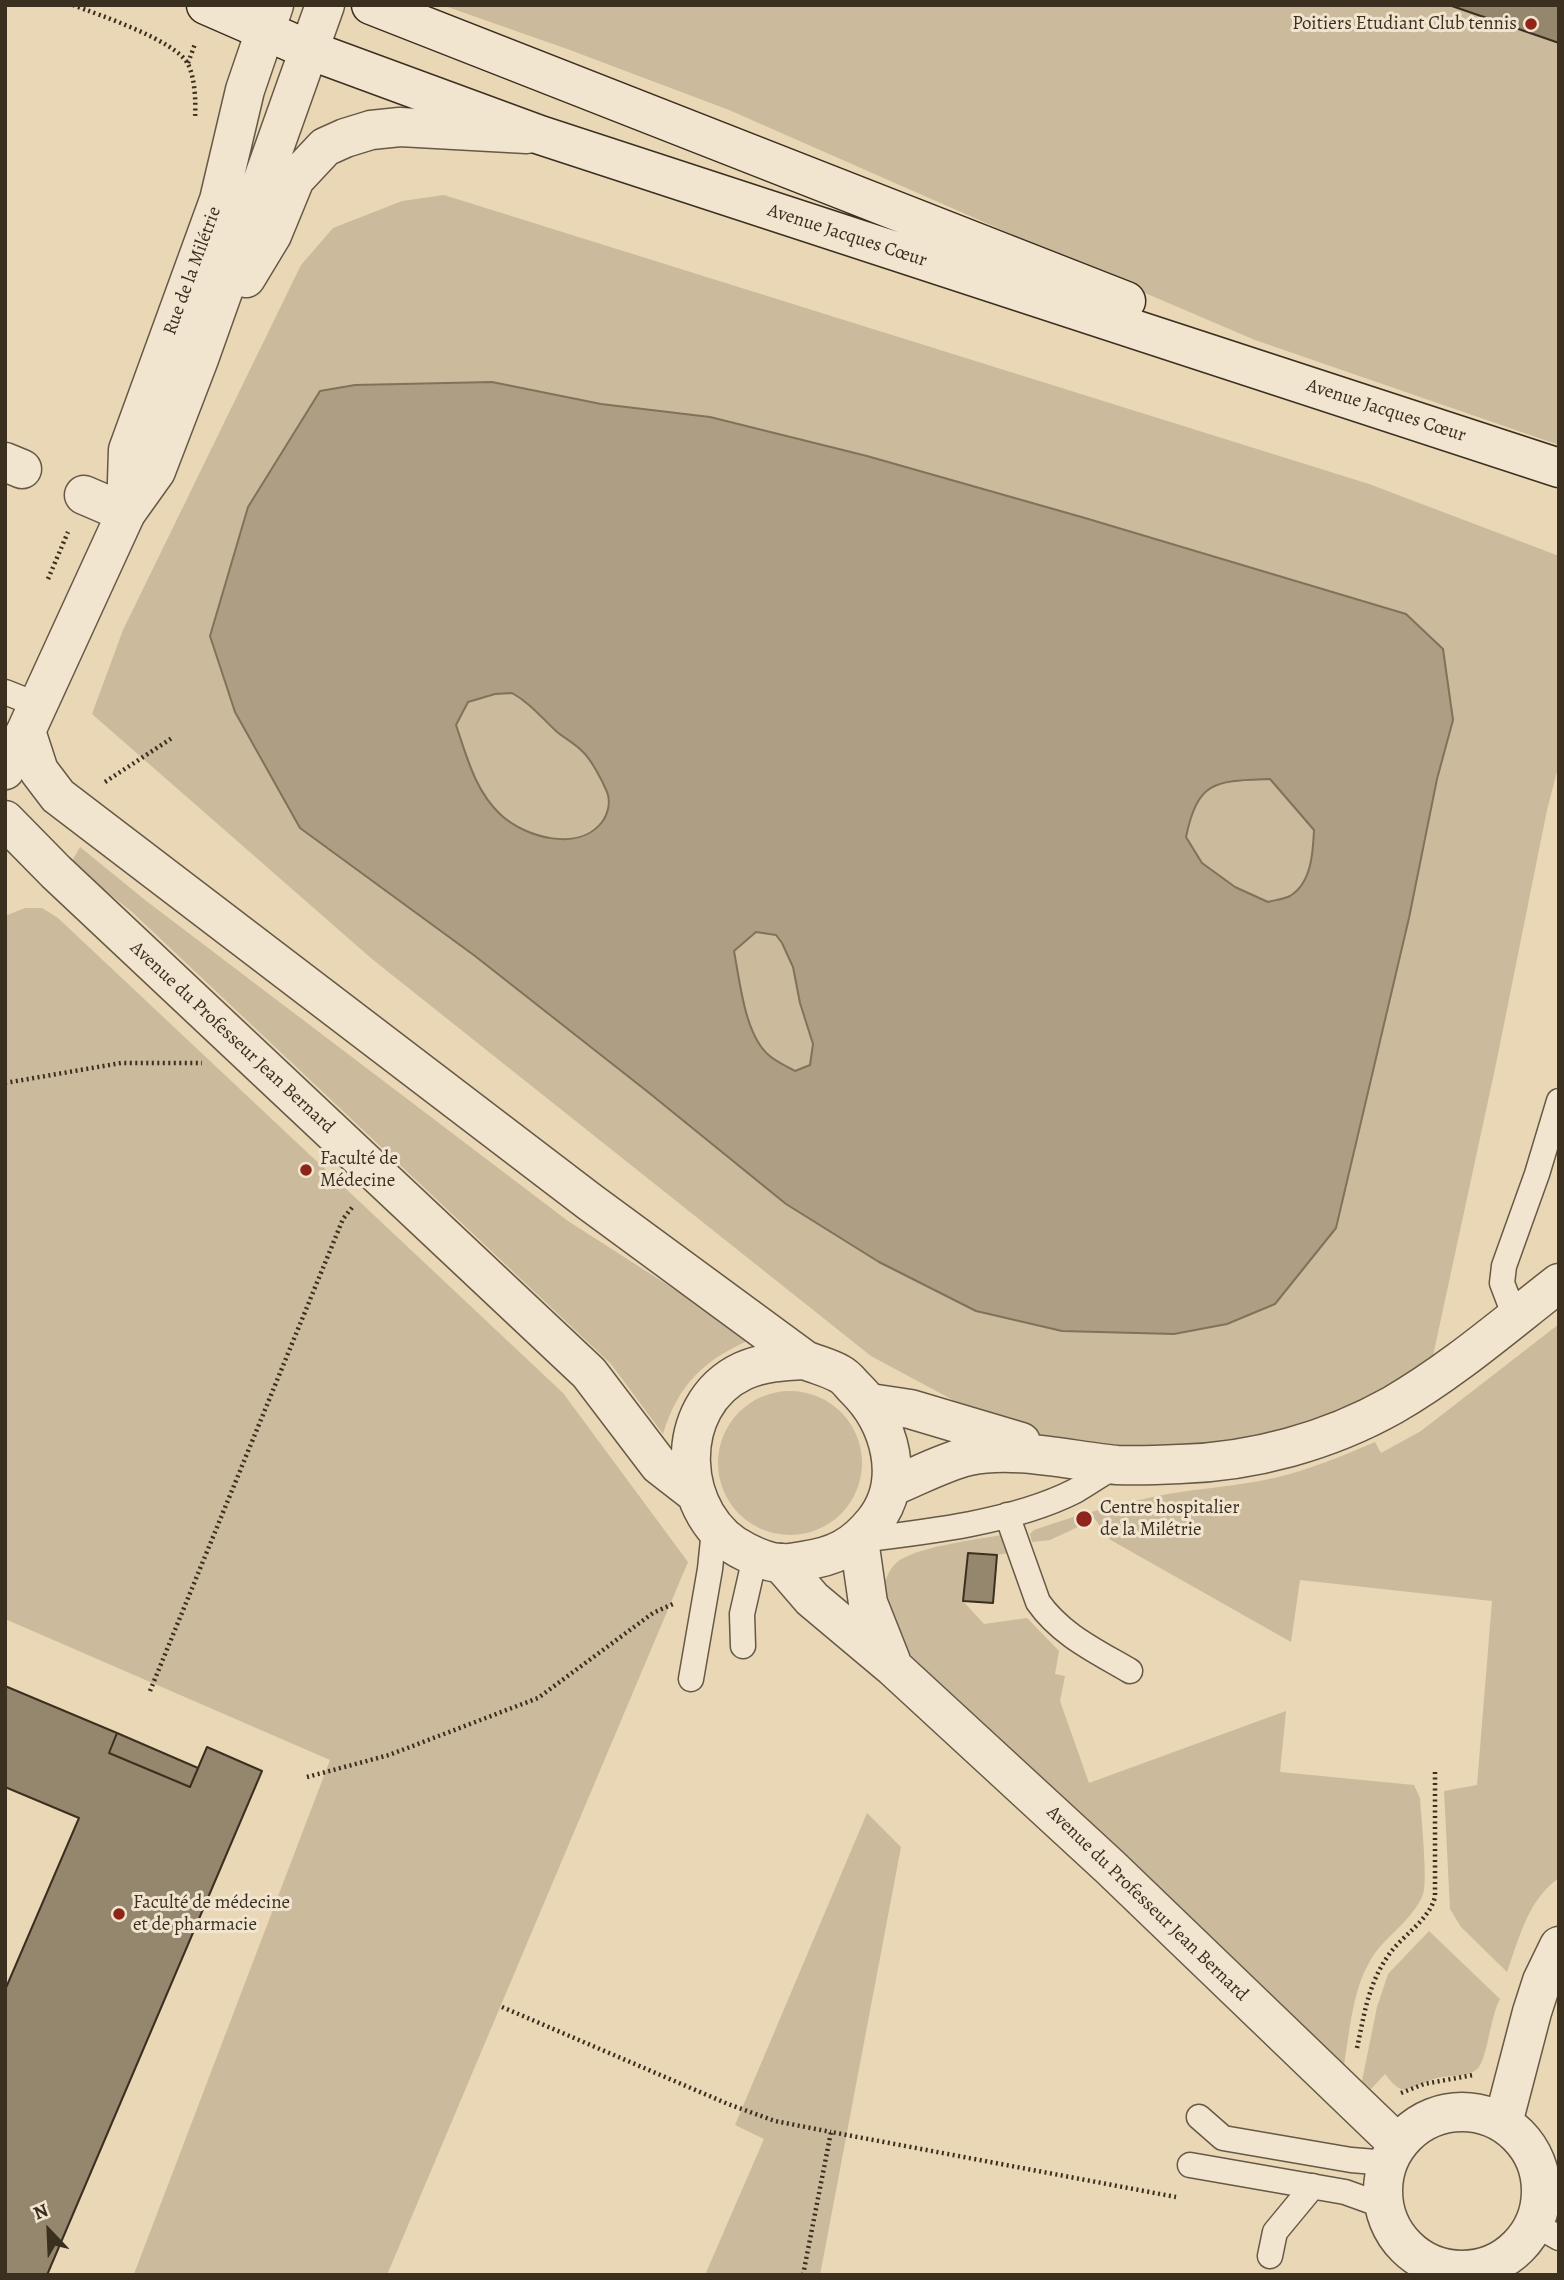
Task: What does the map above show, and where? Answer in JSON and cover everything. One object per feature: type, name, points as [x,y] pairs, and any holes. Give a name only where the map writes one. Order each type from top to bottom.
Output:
[{"type":"street","name":"Avenue Jacques Cœur","points":[[206,5],[270,17],[309,50],[540,135],[1559,468]]},
{"type":"street","name":"Rue de la Milétrie","points":[[5,770],[23,709],[126,513],[156,471],[199,359],[325,5]]},
{"type":"street","name":"Avenue Jacques Cœur","points":[[371,5],[1496,447]]},
{"type":"street","name":"Rue de la Milétrie","points":[[126,513],[128,450],[219,200],[245,90],[270,17]]},
{"type":"street","points":[[199,359],[272,235],[295,179],[325,147],[372,130],[400,127],[540,135]]},
{"type":"street","points":[[84,495],[126,513]]},
{"type":"street","name":"Avenue du Professeur Jean Bernard","points":[[23,709],[39,771],[58,796],[601,1210],[805,1360],[842,1374],[870,1403],[884,1429],[891,1457],[891,1487],[884,1510],[859,1540],[822,1558],[768,1560]]},
{"type":"street","name":"Avenue du Professeur Jean Bernard","points":[[5,801],[22,799],[52,809],[236,953],[281,967]]},
{"type":"street","name":"Avenue du Professeur Jean Bernard","points":[[5,820],[76,891],[589,1373],[659,1465],[695,1493]]},
{"type":"street","points":[[891,1487],[970,1455],[1007,1454],[1080,1459],[1117,1465],[1182,1464],[1231,1460],[1285,1448],[1340,1431],[1393,1405],[1559,1283]]},
{"type":"street","name":"Avenue du Professeur Jean Bernard","points":[[805,1360],[770,1362],[741,1372],[712,1394],[696,1426],[690,1455],[695,1493],[705,1516],[715,1530],[733,1546],[768,1560],[893,1667],[1110,1867],[1345,2093],[1393,2153]]},
{"type":"street","points":[[870,1403],[910,1409],[1080,1459]]},
{"type":"street","name":"Avenue du Professeur Jean Bernard","points":[[859,1540],[868,1602],[893,1667]]},
{"type":"street","points":[[1503,2123],[1532,2012],[1542,1981],[1559,1946]]},
{"type":"street","points":[[1458,2112],[1482,2114],[1503,2123],[1521,2137],[1535,2157],[1542,2179],[1542,2202],[1547,2231],[1498,2263],[1472,2273],[1447,2270],[1425,2262],[1406,2248],[1392,2228],[1384,2206],[1383,2184],[1393,2153],[1415,2127],[1436,2116],[1458,2112]]},
{"type":"lane","points":[[1515,1317],[1502,1283],[1504,1266],[1548,1171],[1559,1101]]},
{"type":"lane","points":[[859,1540],[910,1534],[1007,1515],[1074,1491],[1117,1465]]},
{"type":"lane","points":[[1007,1515],[1038,1602],[1045,1612],[1067,1634],[1130,1671]]},
{"type":"lane","points":[[691,1679],[715,1530]]},
{"type":"lane","points":[[743,1646],[742,1614],[768,1560]]},
{"type":"lane","points":[[1199,2117],[1223,2138],[1351,2160],[1393,2153]]},
{"type":"lane","points":[[1190,2165],[1345,2192],[1384,2206]]},
{"type":"lane","points":[[1270,2256],[1275,2232],[1313,2186]]},
{"type":"path","points":[[73,5],[147,34],[167,46]]},
{"type":"path","points":[[101,785],[172,738]]},
{"type":"path","points":[[5,1083],[121,1063],[207,1064]]},
{"type":"path","points":[[150,1691],[343,1219],[360,1197]]},
{"type":"path","points":[[307,1777],[389,1755],[538,1698],[653,1613],[684,1601],[704,1602]]},
{"type":"path","points":[[1345,2093],[1373,1980],[1389,1954],[1424,1917],[1435,1897],[1435,1769]]},
{"type":"path","points":[[502,2007],[728,2104],[775,2121],[1184,2198]]},
{"type":"path","points":[[803,2275],[831,2132]]},
{"type":"shaded area","points":[[442,5],[1449,5],[1559,43],[1559,445],[1255,340],[729,110]]},
{"type":"shaded area","points":[[444,195],[1369,484],[1559,556],[1559,764],[1547,810],[1431,1365],[1400,1385],[1294,1431],[1168,1452],[1067,1442],[992,1421],[871,1356],[372,959],[92,714],[123,630],[301,265],[333,228],[402,201]]},
{"type":"shaded area","points":[[492,382],[601,404],[710,417],[867,456],[1406,614],[1443,649],[1453,720],[1437,779],[1409,918],[1336,1228],[1275,1304],[1227,1324],[1174,1334],[1062,1331],[976,1311],[879,1262],[786,1204],[475,956],[300,828],[235,712],[210,636],[248,507],[320,391],[355,385]],"holes":[[[512,693],[579,748],[596,770],[607,792],[609,804],[604,819],[592,831],[567,839],[524,830],[501,815],[478,784],[456,725],[468,702],[495,694]],[[1270,779],[1314,830],[1307,875],[1290,896],[1268,902],[1235,887],[1202,863],[1186,837],[1191,818],[1204,794],[1213,787],[1236,781]],[[756,932],[776,935],[782,943],[793,967],[800,1003],[813,1044],[810,1065],[795,1071],[774,1059],[762,1048],[749,1023],[734,951]]]},
{"type":"shaded area","points":[[80,847],[145,900],[568,1221],[752,1339],[720,1355],[695,1375],[677,1401],[663,1434],[611,1364],[132,912],[71,863]]},
{"type":"shaded area","points":[[25,908],[42,908],[58,918],[563,1393],[688,1562],[387,2275],[134,2274],[330,1760],[5,1619],[5,916]]},
{"type":"shaded area","points":[[1559,1324],[1559,1878],[1539,1897],[1532,1908],[1507,1972],[1461,1927],[1450,1909],[1444,1791],[1477,1785],[1492,1601],[1300,1580],[1291,1642],[1109,1539],[1095,1519],[1050,1540],[1032,1542],[1030,1534],[1034,1530],[1067,1519],[1134,1501],[1287,1475],[1375,1442],[1381,1453],[1421,1431]]},
{"type":"shaded area","points":[[790,1391],[818,1396],[841,1412],[857,1435],[862,1463],[857,1491],[841,1514],[818,1530],[790,1535],[762,1530],[739,1514],[723,1491],[718,1463],[723,1435],[739,1412],[762,1396]]},
{"type":"shaded area","points":[[1001,1535],[1008,1553],[968,1553],[963,1601],[984,1624],[1027,1618],[1059,1651],[1055,1674],[1065,1676],[1060,1701],[1089,1783],[1286,1711],[1280,1772],[1414,1785],[1420,1798],[1425,1863],[1423,1894],[1406,1920],[1376,1952],[1364,1973],[1352,2012],[1344,2065],[905,1651],[895,1638],[884,1588],[885,1581],[896,1563],[930,1548]]},
{"type":"shaded area","points":[[867,1813],[901,1847],[820,2275],[705,2275],[764,2139],[735,2125]]},
{"type":"shaded area","points":[[1429,1931],[1500,1999],[1482,2061],[1475,2071],[1470,2073],[1437,2078],[1404,2089],[1397,2087],[1385,2074],[1371,2089],[1362,2081],[1377,2007],[1388,1974]]},
{"type":"building","name":"Poitiers Etudiant Club tennis","points":[[1449,5],[1559,5],[1559,43]]},
{"type":"building","points":[[968,1553],[997,1555],[993,1603],[963,1601]]},
{"type":"building","name":"Faculté de médecine et de pharmacie","points":[[5,1686],[117,1733],[109,1753],[190,1787],[207,1747],[262,1771],[47,2275],[5,2275],[5,1990],[79,1818],[5,1787]]},
{"type":"building","points":[[117,1733],[198,1768],[190,1787],[109,1753]]},
{"type":"place","name":"Poitiers Etudiant Club tennis","points":[[1531,24]]},
{"type":"place","name":"Faculté de Médecine","points":[[306,1170]]},
{"type":"place","name":"Centre hospitalier de la Milétrie","points":[[1084,1519]]},
{"type":"place","name":"Faculté de médecine et de pharmacie","points":[[119,1914]]}]
